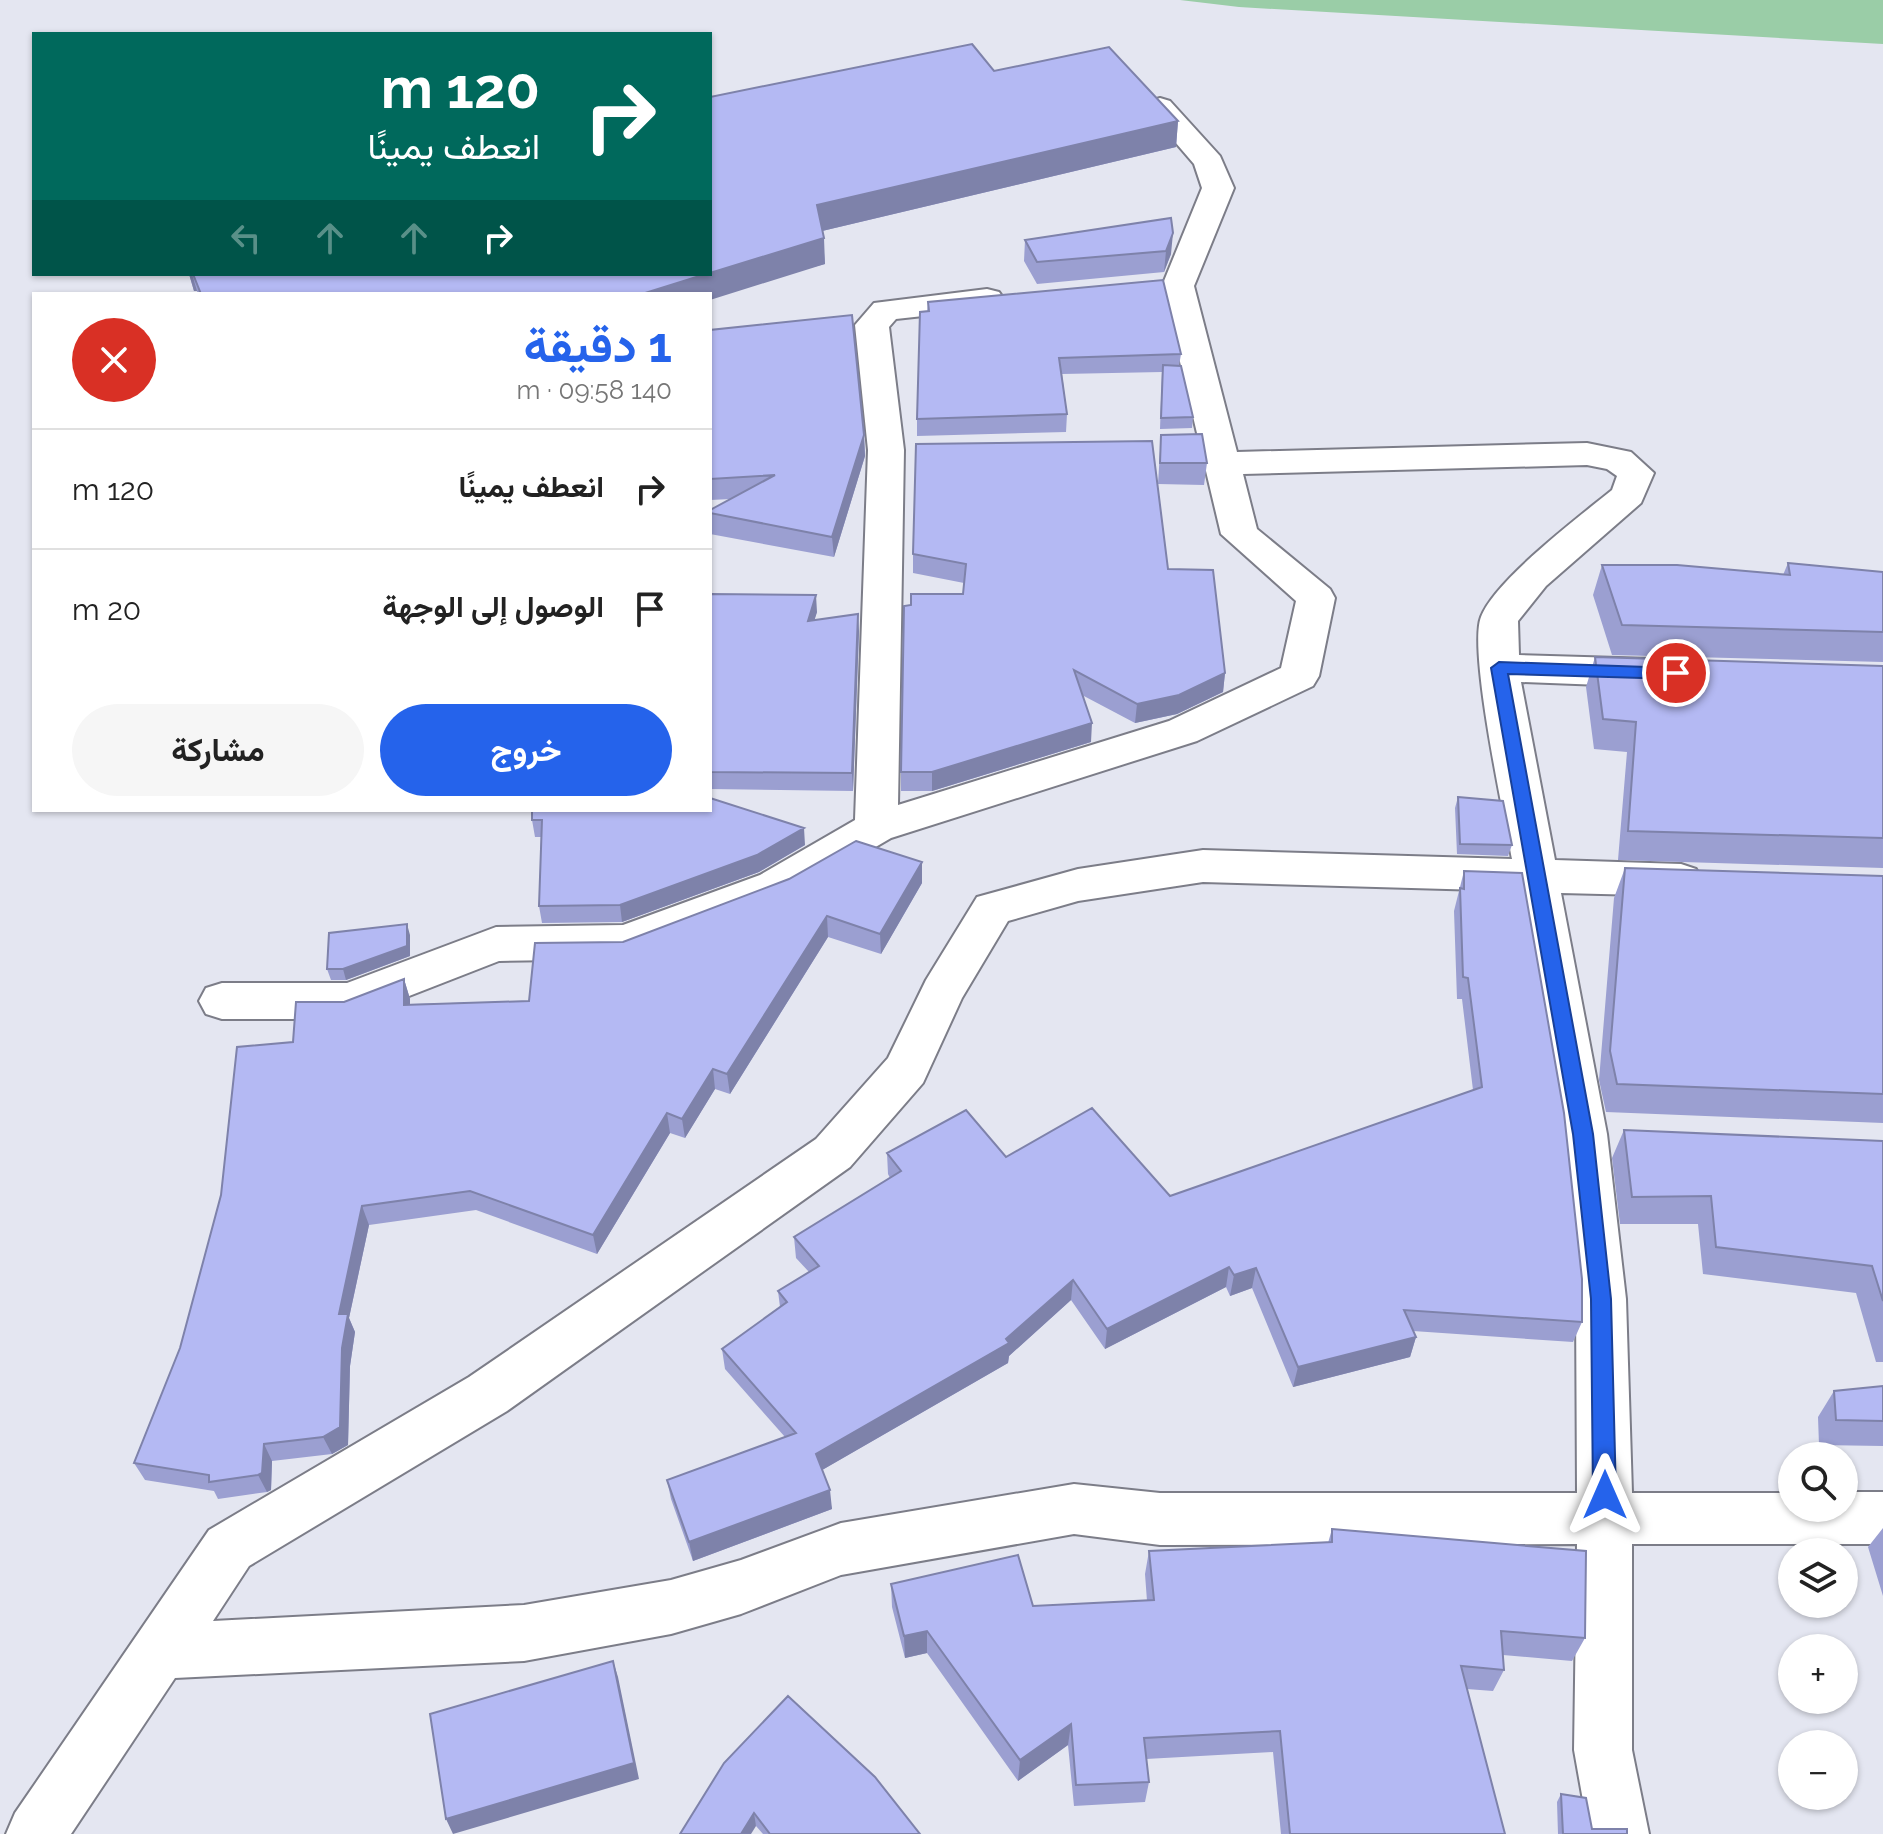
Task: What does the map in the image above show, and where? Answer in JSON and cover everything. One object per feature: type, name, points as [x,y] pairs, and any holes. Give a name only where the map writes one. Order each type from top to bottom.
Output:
[{"type":"street","points":[[222,1001],[350,1001],[496,944],[625,942],[775,886],[876,827],[1183,731],[1299,676],[1316,598],[1240,534],[1211,449],[1178,286],[1218,188],[1209,162],[1160,107]]},
{"type":"street","points":[[1138,284],[1178,286]]},
{"type":"street","points":[[876,827],[902,450],[872,325],[886,310],[1027,295]]},
{"type":"street","points":[[1211,449],[1587,454],[1618,460],[1636,473],[1628,495],[1533,577],[1499,619],[1499,668],[1583,1134],[1601,1299],[1605,1521],[1603,1750],[1619,1834]]},
{"type":"street","points":[[1499,668],[1683,673]]},
{"type":"street","points":[[36,1834],[229,1548],[488,1394],[833,1153],[906,1070],[942,992],[993,909],[1078,885],[1203,866],[1725,882]]},
{"type":"street","points":[[1583,1134],[1630,1136]]},
{"type":"street","points":[[160,1651],[524,1633],[671,1607],[741,1587],[841,1549],[1074,1509],[1160,1519],[1605,1521],[1883,1518]]},
{"type":"green space","points":[[1180,0],[1883,0],[1883,44],[1239,7]]},
{"type":"building","points":[[972,44],[994,71],[1109,47],[1178,121],[817,205],[824,238],[712,272],[712,97]]},
{"type":"building","points":[[1171,218],[1173,233],[1166,251],[1037,262],[1025,240]]},
{"type":"building","points":[[194,276],[700,276],[648,292],[200,292]]},
{"type":"building","points":[[1163,280],[1181,354],[1059,358],[1067,414],[917,419],[920,312],[929,311],[928,302]]},
{"type":"building","points":[[852,315],[864,435],[832,537],[712,513],[712,509],[775,475],[712,479],[712,330]]},
{"type":"building","points":[[1163,365],[1181,366],[1193,417],[1161,418]]},
{"type":"building","points":[[1202,434],[1207,463],[1160,463],[1161,435]]},
{"type":"building","points":[[1152,441],[1168,569],[1213,570],[1225,673],[1179,695],[1137,704],[1074,670],[1092,723],[932,772],[901,772],[904,606],[911,605],[911,594],[963,594],[966,564],[913,554],[916,444]]},
{"type":"building","points":[[1788,563],[1883,572],[1883,632],[1622,625],[1602,565],[1677,565],[1790,575]]},
{"type":"building","points":[[712,594],[816,595],[808,621],[858,614],[852,773],[712,772]]},
{"type":"building","points":[[1595,657],[1883,666],[1883,838],[1628,831],[1636,722],[1603,719]]},
{"type":"building","points":[[1458,797],[1503,801],[1512,845],[1460,844]]},
{"type":"building","points":[[712,799],[804,828],[757,855],[620,905],[539,906],[542,820],[532,820],[532,812],[712,812]]},
{"type":"building","points":[[856,841],[922,862],[880,934],[827,916],[727,1074],[713,1069],[682,1119],[667,1113],[593,1235],[470,1191],[362,1206],[339,1314],[348,1314],[342,1348],[340,1427],[323,1437],[264,1444],[262,1473],[258,1475],[209,1482],[209,1475],[134,1463],[180,1348],[221,1195],[237,1047],[293,1042],[296,1002],[344,1002],[404,979],[404,1005],[529,1001],[535,943],[623,942],[789,879]]},
{"type":"building","points":[[1625,868],[1883,876],[1883,1094],[1617,1084],[1610,1051]]},
{"type":"building","points":[[1464,871],[1522,873],[1564,1113],[1582,1279],[1582,1322],[1404,1310],[1416,1337],[1298,1367],[1256,1268],[1234,1275],[1229,1267],[1107,1329],[1073,1280],[1006,1339],[1009,1343],[816,1454],[830,1490],[689,1542],[667,1480],[796,1433],[722,1349],[787,1302],[778,1291],[819,1266],[794,1237],[901,1171],[887,1153],[966,1110],[1006,1157],[1092,1108],[1170,1196],[1482,1087],[1468,978],[1463,977],[1460,888],[1464,889]]},
{"type":"building","points":[[407,924],[407,946],[343,969],[327,969],[329,933]]},
{"type":"building","points":[[1624,1130],[1883,1141],[1883,1301],[1872,1266],[1716,1247],[1711,1196],[1632,1197]]},
{"type":"building","points":[[1883,1386],[1883,1421],[1836,1420],[1834,1391]]},
{"type":"building","points":[[1332,1529],[1586,1551],[1585,1638],[1501,1631],[1504,1670],[1461,1666],[1505,1834],[1290,1834],[1280,1731],[1144,1738],[1149,1782],[1076,1785],[1071,1724],[1020,1760],[927,1631],[904,1636],[891,1584],[1018,1555],[1033,1606],[1154,1600],[1149,1551],[1332,1542]]},
{"type":"building","points":[[613,1661],[634,1763],[446,1819],[430,1714]]},
{"type":"building","points":[[788,1696],[875,1777],[920,1834],[770,1834],[754,1813],[741,1834],[680,1834],[724,1763]]},
{"type":"building","points":[[1561,1794],[1586,1798],[1592,1829],[1627,1829],[1627,1834],[1563,1834]]},
{"type":"route","points":[[1605,1495],[1601,1299],[1583,1134],[1499,668],[1676,673]]}]
